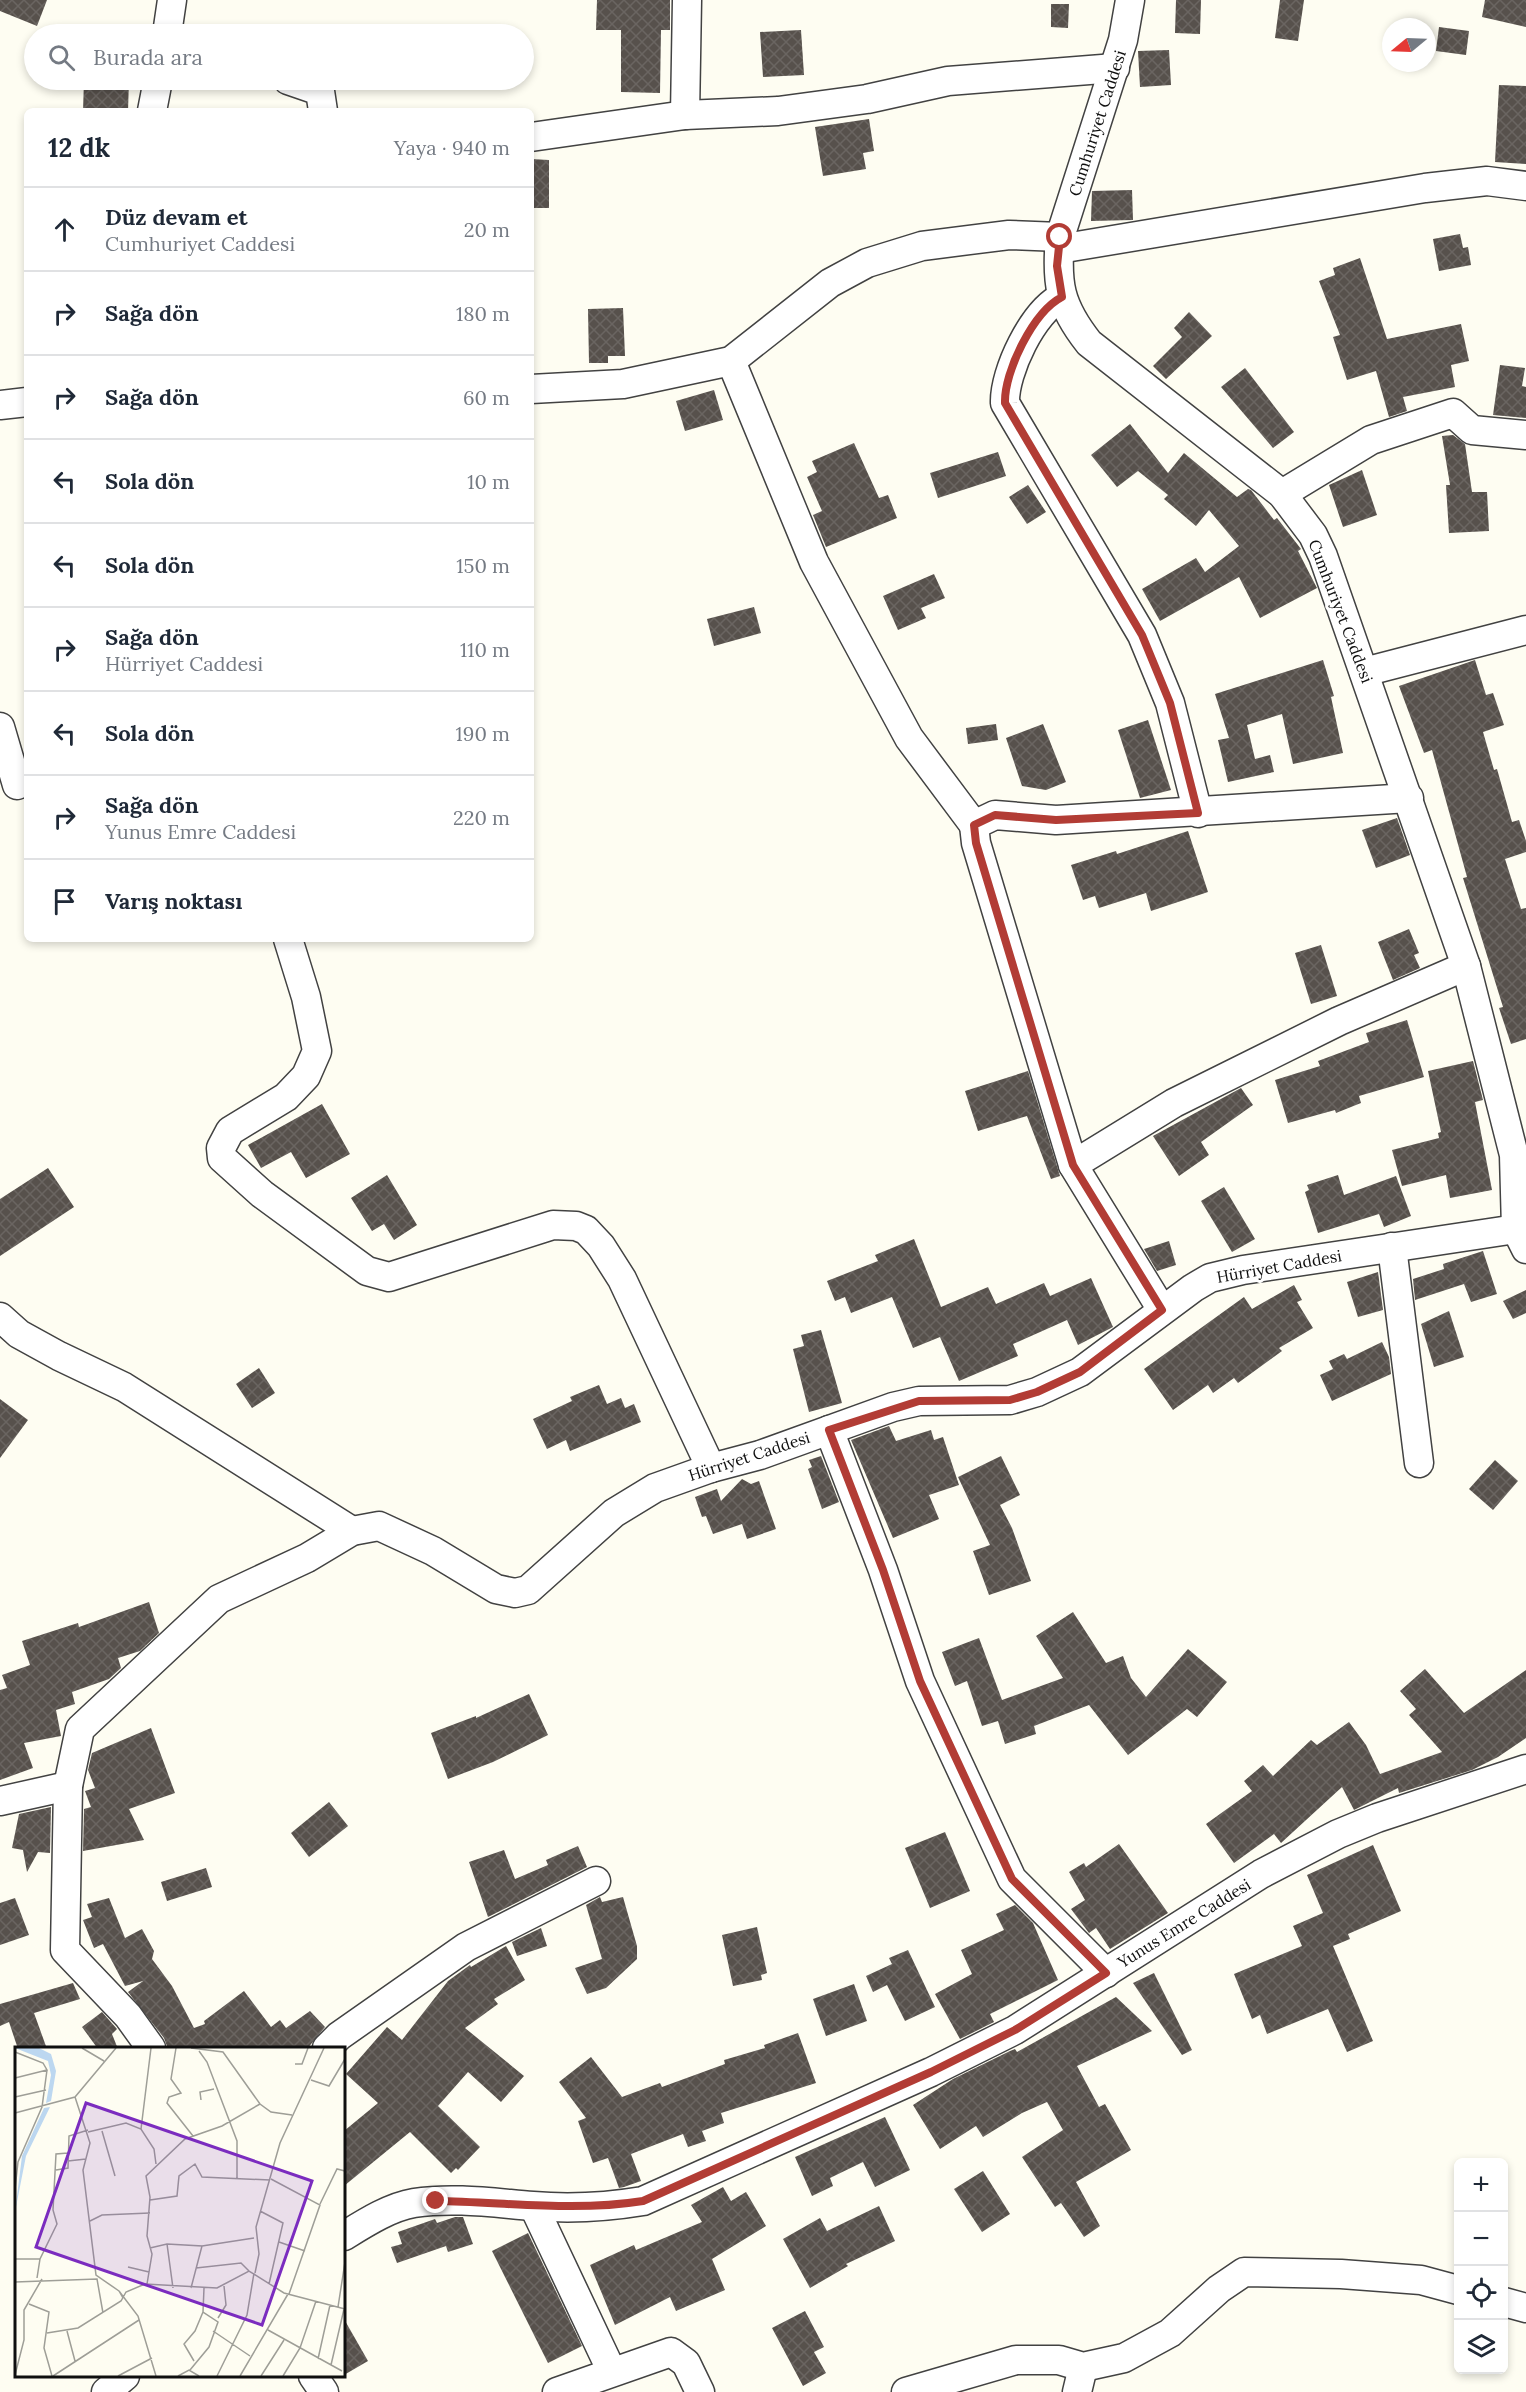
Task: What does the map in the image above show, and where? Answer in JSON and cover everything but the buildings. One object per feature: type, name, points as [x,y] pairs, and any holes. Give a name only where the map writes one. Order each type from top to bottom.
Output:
[{"type":"street","points":[[168,24],[172,0]]},
{"type":"street","points":[[685,115],[687,0]]},
{"type":"street","name":"Cumhuriyet Caddesi","points":[[1130,0],[1114,68],[1060,243],[1057,266],[1062,297],[1072,321],[1089,343],[1282,494],[1313,535],[1323,556],[1409,798],[1466,966],[1514,1155],[1521,1239]]},
{"type":"street","points":[[534,137],[685,115],[778,111],[867,99],[948,81],[1114,68]]},
{"type":"street","points":[[153,108],[156,90]]},
{"type":"street","points":[[317,90],[320,91],[323,108]]},
{"type":"street","points":[[534,389],[623,384],[731,361],[830,283],[867,263],[922,246],[1009,235],[1060,243],[1425,188],[1487,181],[1526,186]]},
{"type":"street","points":[[1062,297],[1044,311],[1012,360],[1006,385],[1005,403],[1142,635],[1173,712],[1198,813]]},
{"type":"street","points":[[731,361],[814,562],[909,738],[974,825],[976,843],[1073,1165],[1162,1310]]},
{"type":"street","points":[[0,405],[24,402]]},
{"type":"street","points":[[1282,494],[1371,440],[1453,413],[1472,430],[1526,435]]},
{"type":"street","points":[[1364,672],[1526,630]]},
{"type":"street","points":[[0,727],[15,786]]},
{"type":"street","points":[[974,825],[995,815],[1056,820],[1198,813],[1409,798]]},
{"type":"street","points":[[289,942],[306,997],[317,1051],[306,1076],[286,1097],[231,1131],[221,1148],[222,1158],[262,1194],[367,1271],[389,1277],[553,1225],[576,1226],[586,1230],[601,1246],[622,1279],[711,1468]]},
{"type":"street","points":[[1073,1165],[1174,1103],[1339,1021],[1466,966]]},
{"type":"street","name":"Hürriyet Caddesi","points":[[352,1531],[379,1526],[433,1551],[496,1589],[515,1593],[528,1590],[614,1513],[655,1488],[919,1401],[1010,1400],[1037,1392],[1080,1372],[1192,1288],[1224,1273],[1392,1247],[1521,1239]]},
{"type":"street","points":[[1392,1247],[1419,1463]]},
{"type":"street","points":[[0,1317],[19,1334],[124,1387],[352,1531],[307,1558],[219,1599],[80,1729],[68,1786],[65,1950],[128,2016],[150,2047]]},
{"type":"street","points":[[829,1430],[883,1570],[920,1681],[1012,1879],[1106,1973]]},
{"type":"street","name":"Yunus Emre Caddesi","points":[[345,2235],[365,2223],[412,2204],[496,2202],[534,2206],[604,2206],[643,2201],[952,2062],[1015,2030],[1261,1874],[1338,1834],[1377,1818],[1526,1768]]},
{"type":"street","points":[[0,1801],[68,1786]]},
{"type":"street","points":[[329,2047],[339,2036],[466,1947],[596,1881]]},
{"type":"street","points":[[534,2206],[612,2372]]},
{"type":"street","points":[[906,2392],[1016,2360],[1059,2360],[1080,2380],[1170,2333],[1219,2289],[1244,2272],[1341,2274],[1421,2280],[1454,2289]]},
{"type":"street","points":[[1508,2303],[1526,2308]]},
{"type":"street","points":[[557,2392],[671,2352],[686,2362],[700,2392]]},
{"type":"street","points":[[106,2392],[124,2377]]},
{"type":"street","points":[[314,2377],[324,2392]]},
{"type":"route","points":[[436,2201],[496,2202],[534,2206],[604,2206],[643,2201],[931,2072],[1015,2030],[1106,1973],[1012,1879],[967,1787],[920,1681],[883,1570],[829,1430],[893,1407],[919,1401],[1010,1400],[1037,1392],[1080,1372],[1162,1310],[1073,1165],[1034,1042],[976,843],[974,825],[995,815],[1056,820],[1198,813],[1182,739],[1157,668],[1142,635],[1005,403],[1008,372],[1012,360],[1044,311],[1062,297],[1057,266],[1060,237]]}]
